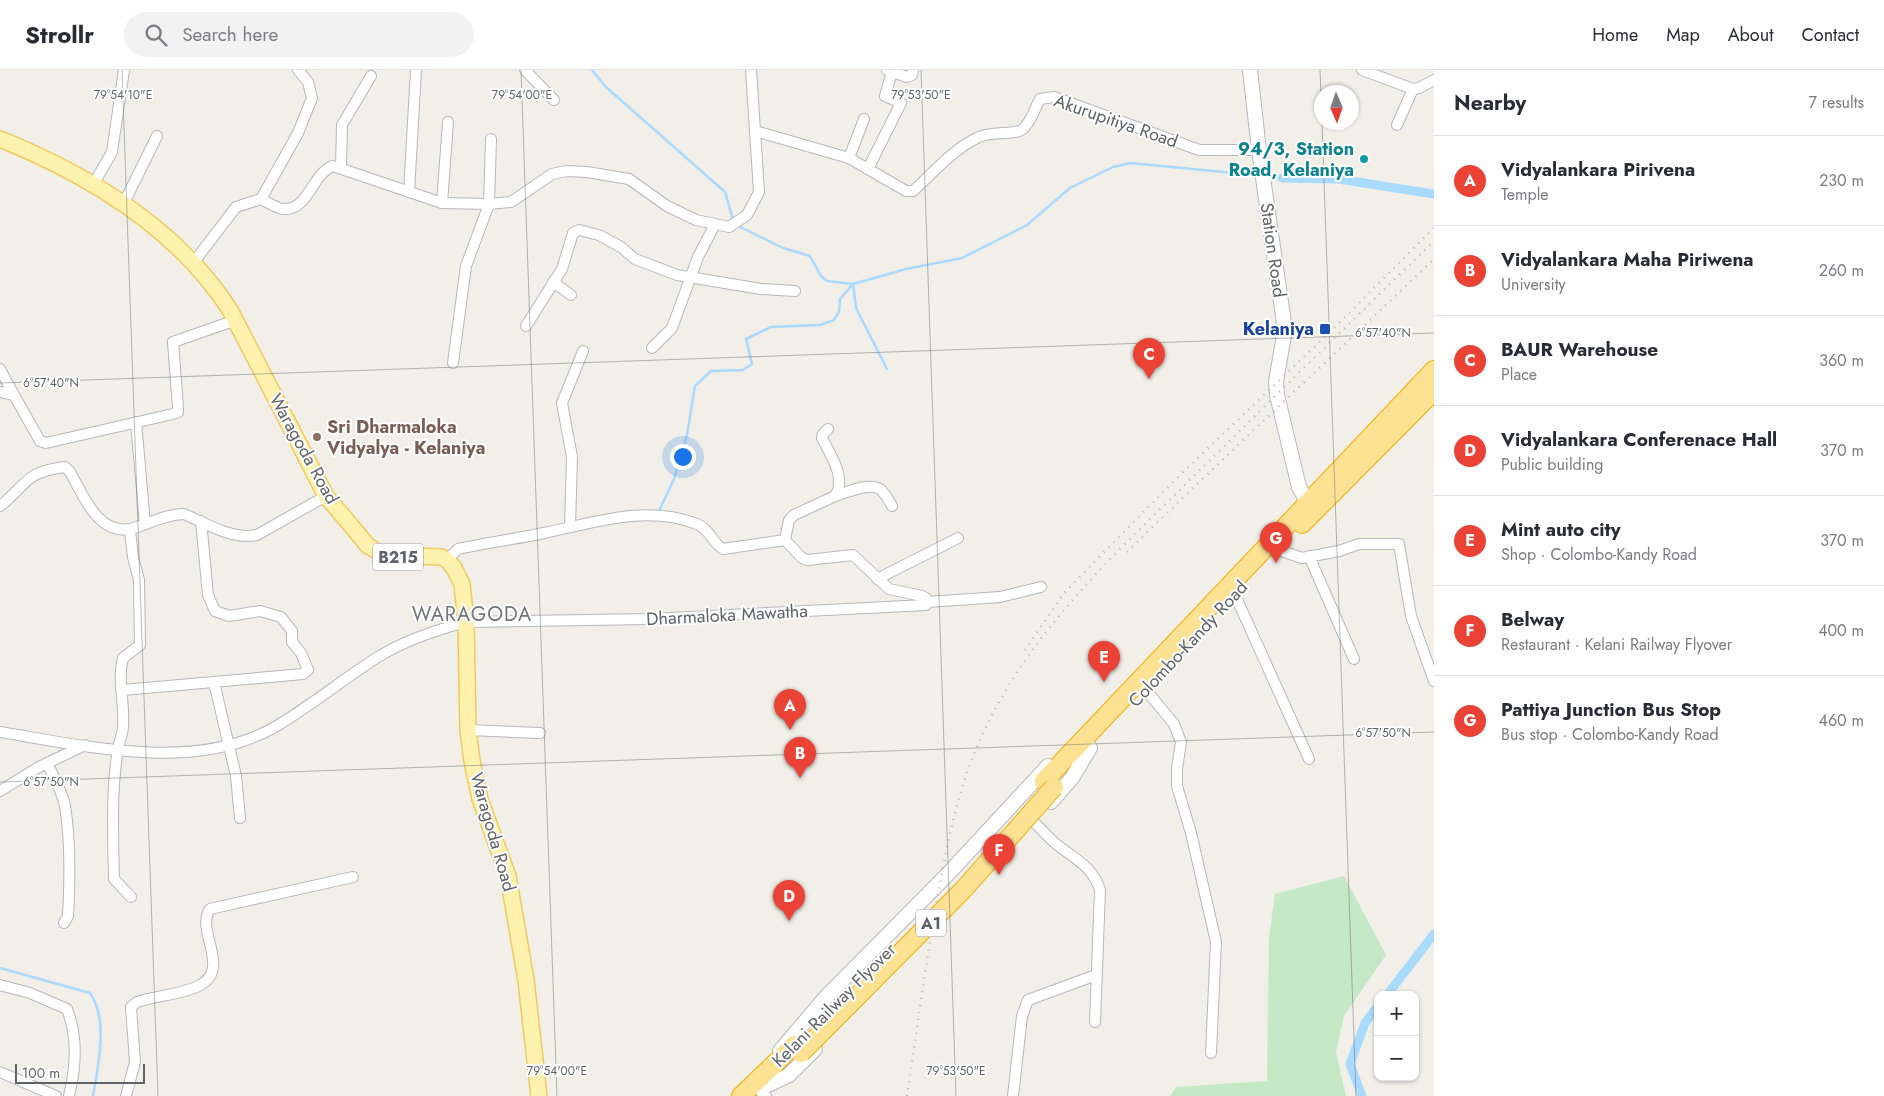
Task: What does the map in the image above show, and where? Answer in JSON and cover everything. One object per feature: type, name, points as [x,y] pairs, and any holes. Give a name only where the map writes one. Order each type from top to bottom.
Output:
[{"type":"highway","name":"Colombo-Kandy Road","points":[[1086,744],[1311,507],[1429,395],[1434,370]]},
{"type":"highway","name":"Colombo-Kandy Road","points":[[1086,744],[1145,689],[1235,595],[1276,550],[1311,507]]},
{"type":"highway","name":"Kelani Railway Flyover","points":[[757,1093],[797,1049],[963,890],[1049,784],[1086,744]]},
{"type":"main road","name":"Waragoda Road","points":[[0,139],[43,156],[93,185],[147,221],[194,262],[213,284],[236,320],[326,496],[368,546],[376,552],[394,557],[441,557],[447,560],[454,568],[462,584],[466,622],[468,730],[480,799],[508,876],[526,980],[539,1096]]},
{"type":"street","points":[[93,185],[112,152],[124,70]]},
{"type":"street","points":[[261,199],[298,132],[312,98],[308,82],[298,70]]},
{"type":"street","points":[[409,192],[416,70]]},
{"type":"street","points":[[525,70],[554,100]]},
{"type":"street","points":[[194,262],[236,207],[261,199],[282,209],[291,208],[301,203],[326,168],[341,167],[442,203],[489,204],[511,202],[552,174],[566,171],[596,172],[629,179],[667,206],[696,220],[714,226],[729,227],[740,220],[751,209],[759,192],[751,70]]},
{"type":"street","points":[[868,169],[902,103],[885,96],[890,71],[910,77],[913,70]]},
{"type":"street","name":"Station Road","points":[[1250,70],[1259,150],[1285,330],[1276,382],[1277,395],[1299,487],[1311,507]]},
{"type":"street","points":[[1362,70],[1413,89],[1434,80]]},
{"type":"street","points":[[341,167],[342,125],[371,76]]},
{"type":"street","points":[[1397,125],[1413,89]]},
{"type":"street","name":"Akurupitiya Road","points":[[755,130],[849,158],[906,191],[913,191],[958,150],[977,138],[1000,131],[1017,133],[1024,129],[1040,99],[1046,97],[1054,97],[1200,150],[1259,150]]},
{"type":"street","points":[[849,158],[864,119]]},
{"type":"street","points":[[442,203],[448,122]]},
{"type":"street","points":[[123,205],[157,136]]},
{"type":"street","points":[[453,363],[466,266],[489,204],[491,139]]},
{"type":"street","points":[[652,348],[672,328],[698,257],[714,226]]},
{"type":"street","points":[[526,326],[562,269],[573,233],[579,230],[599,235],[621,246],[635,259],[690,279],[760,289],[795,291]]},
{"type":"street","points":[[553,282],[571,295]]},
{"type":"street","points":[[0,368],[40,442],[46,442],[178,412],[174,342],[236,320]]},
{"type":"street","points":[[570,526],[572,456],[562,403],[583,351]]},
{"type":"street","points":[[0,392],[14,395]]},
{"type":"street","points":[[136,422],[145,524]]},
{"type":"street","points":[[828,429],[822,438],[837,468],[839,488],[835,496]]},
{"type":"street","points":[[0,506],[30,476],[46,470],[65,467],[101,521],[112,529],[130,531],[175,514],[184,514],[235,536],[246,537],[257,535],[326,496]]},
{"type":"street","points":[[785,540],[789,520],[794,515],[835,496],[863,488],[877,488],[881,490],[892,506]]},
{"type":"street","points":[[447,560],[458,549],[625,515],[658,515],[697,524],[710,532],[719,547],[724,549],[785,540]]},
{"type":"street","points":[[123,690],[303,674],[308,670],[302,652],[292,642],[292,631],[281,617],[260,610],[229,616],[214,611],[208,595],[201,521]]},
{"type":"street","points":[[130,531],[132,557],[139,580],[140,645],[123,658],[120,670],[123,690],[123,728],[118,749],[113,845],[114,879],[131,896]]},
{"type":"street","points":[[877,578],[958,538]]},
{"type":"street","points":[[785,540],[802,558],[807,560],[849,555],[856,556],[888,589],[922,596],[927,602]]},
{"type":"street","points":[[1276,550],[1302,558],[1339,551],[1359,544],[1399,544],[1411,616],[1434,681]]},
{"type":"street","points":[[1309,556],[1354,659]]},
{"type":"street","name":"Dharmaloka Mawatha","points":[[0,732],[158,754],[191,753],[227,747],[273,728],[315,702],[380,655],[440,629],[466,622],[578,622],[910,608],[922,607],[927,602],[1000,597],[1041,587]]},
{"type":"street","points":[[1235,595],[1309,760]]},
{"type":"street","points":[[214,682],[227,747],[236,776],[240,818]]},
{"type":"street","points":[[1145,689],[1174,724],[1181,742],[1177,768],[1177,786],[1192,833],[1216,942],[1211,1053]]},
{"type":"street","points":[[468,730],[540,733]]},
{"type":"street","points":[[0,791],[85,744]]},
{"type":"street","points":[[1086,744],[1072,778],[1003,856],[911,953],[789,1075],[757,1093],[757,1075],[825,998],[983,838],[1051,763],[1086,744]]},
{"type":"street","points":[[48,763],[60,788],[65,806],[70,860],[68,916],[64,924]]},
{"type":"street","points":[[1033,821],[1054,842],[1090,870],[1097,880],[1100,890],[1095,1022]]},
{"type":"street","points":[[983,838],[1003,856]]},
{"type":"street","points":[[126,1096],[134,1062],[131,1007],[146,999],[194,988],[206,982],[211,974],[214,957],[206,923],[206,914],[210,909],[353,877]]},
{"type":"street","points":[[889,934],[911,953]]},
{"type":"street","points":[[1014,1096],[1022,1016],[1028,1000],[1096,976]]},
{"type":"street","points":[[0,985],[30,993],[67,1009],[72,1023],[76,1050],[69,1096]]},
{"type":"street","points":[[0,1072],[56,1096]]},
{"type":"green space","points":[[1344,876],[1386,955],[1344,1016],[1336,1052],[1346,1096],[1170,1096],[1176,1087],[1267,1081],[1269,937],[1275,894]]},
{"type":"waterway","points":[[592,70],[606,87],[725,192],[733,220]]},
{"type":"waterway","points":[[736,225],[783,248],[810,256],[821,276],[827,281],[853,284],[906,269],[962,258],[1027,225],[1070,188],[1113,167],[1130,163],[1255,175]]},
{"type":"waterway","points":[[1271,176],[1282,178]]},
{"type":"waterway","points":[[1282,178],[1338,179],[1434,194]]},
{"type":"waterway","points":[[853,284],[856,308],[887,369]]},
{"type":"waterway","points":[[660,509],[674,479],[687,435],[695,386],[711,371],[743,370],[752,364],[746,339],[771,327],[820,325],[834,320],[839,312],[840,299],[853,284]]},
{"type":"waterway","points":[[1390,991],[1434,934]]},
{"type":"waterway","points":[[0,968],[90,993],[96,1004],[101,1030],[93,1096]]},
{"type":"waterway","points":[[1362,1096],[1350,1064],[1365,1023],[1374,1011]]},
{"type":"railway","points":[[1025,650],[1064,593],[1180,475],[1329,333],[1434,228]]},
{"type":"railway","points":[[907,1096],[934,919],[950,834],[960,795],[973,757],[1000,699],[1023,663],[1049,628],[1106,563],[1434,241]]},
{"type":"railway","points":[[1127,552],[1434,259]]},
{"type":"place","name":"94/3, Station Road, Kelaniya","points":[[1364,159]]},
{"type":"place","name":"Kelaniya","points":[[1325,329]]},
{"type":"place","name":"BAUR Warehouse","points":[[1149,379]]},
{"type":"place","name":"Sri Dharmaloka Vidyalya - Kelaniya","points":[[317,437]]},
{"type":"place","name":"Pattiya Junction Bus Stop","points":[[1276,563]]},
{"type":"place","name":"Mint auto city","points":[[1104,682]]},
{"type":"place","name":"Vidyalankara Pirivena","points":[[790,730]]},
{"type":"place","name":"Vidyalankara Maha Piriwena","points":[[800,778]]},
{"type":"place","name":"Belway","points":[[999,875]]},
{"type":"place","name":"Vidyalankara Conferenace Hall","points":[[789,921]]},
{"type":"district","name":"WARAGODA","points":[[472,614]]}]
